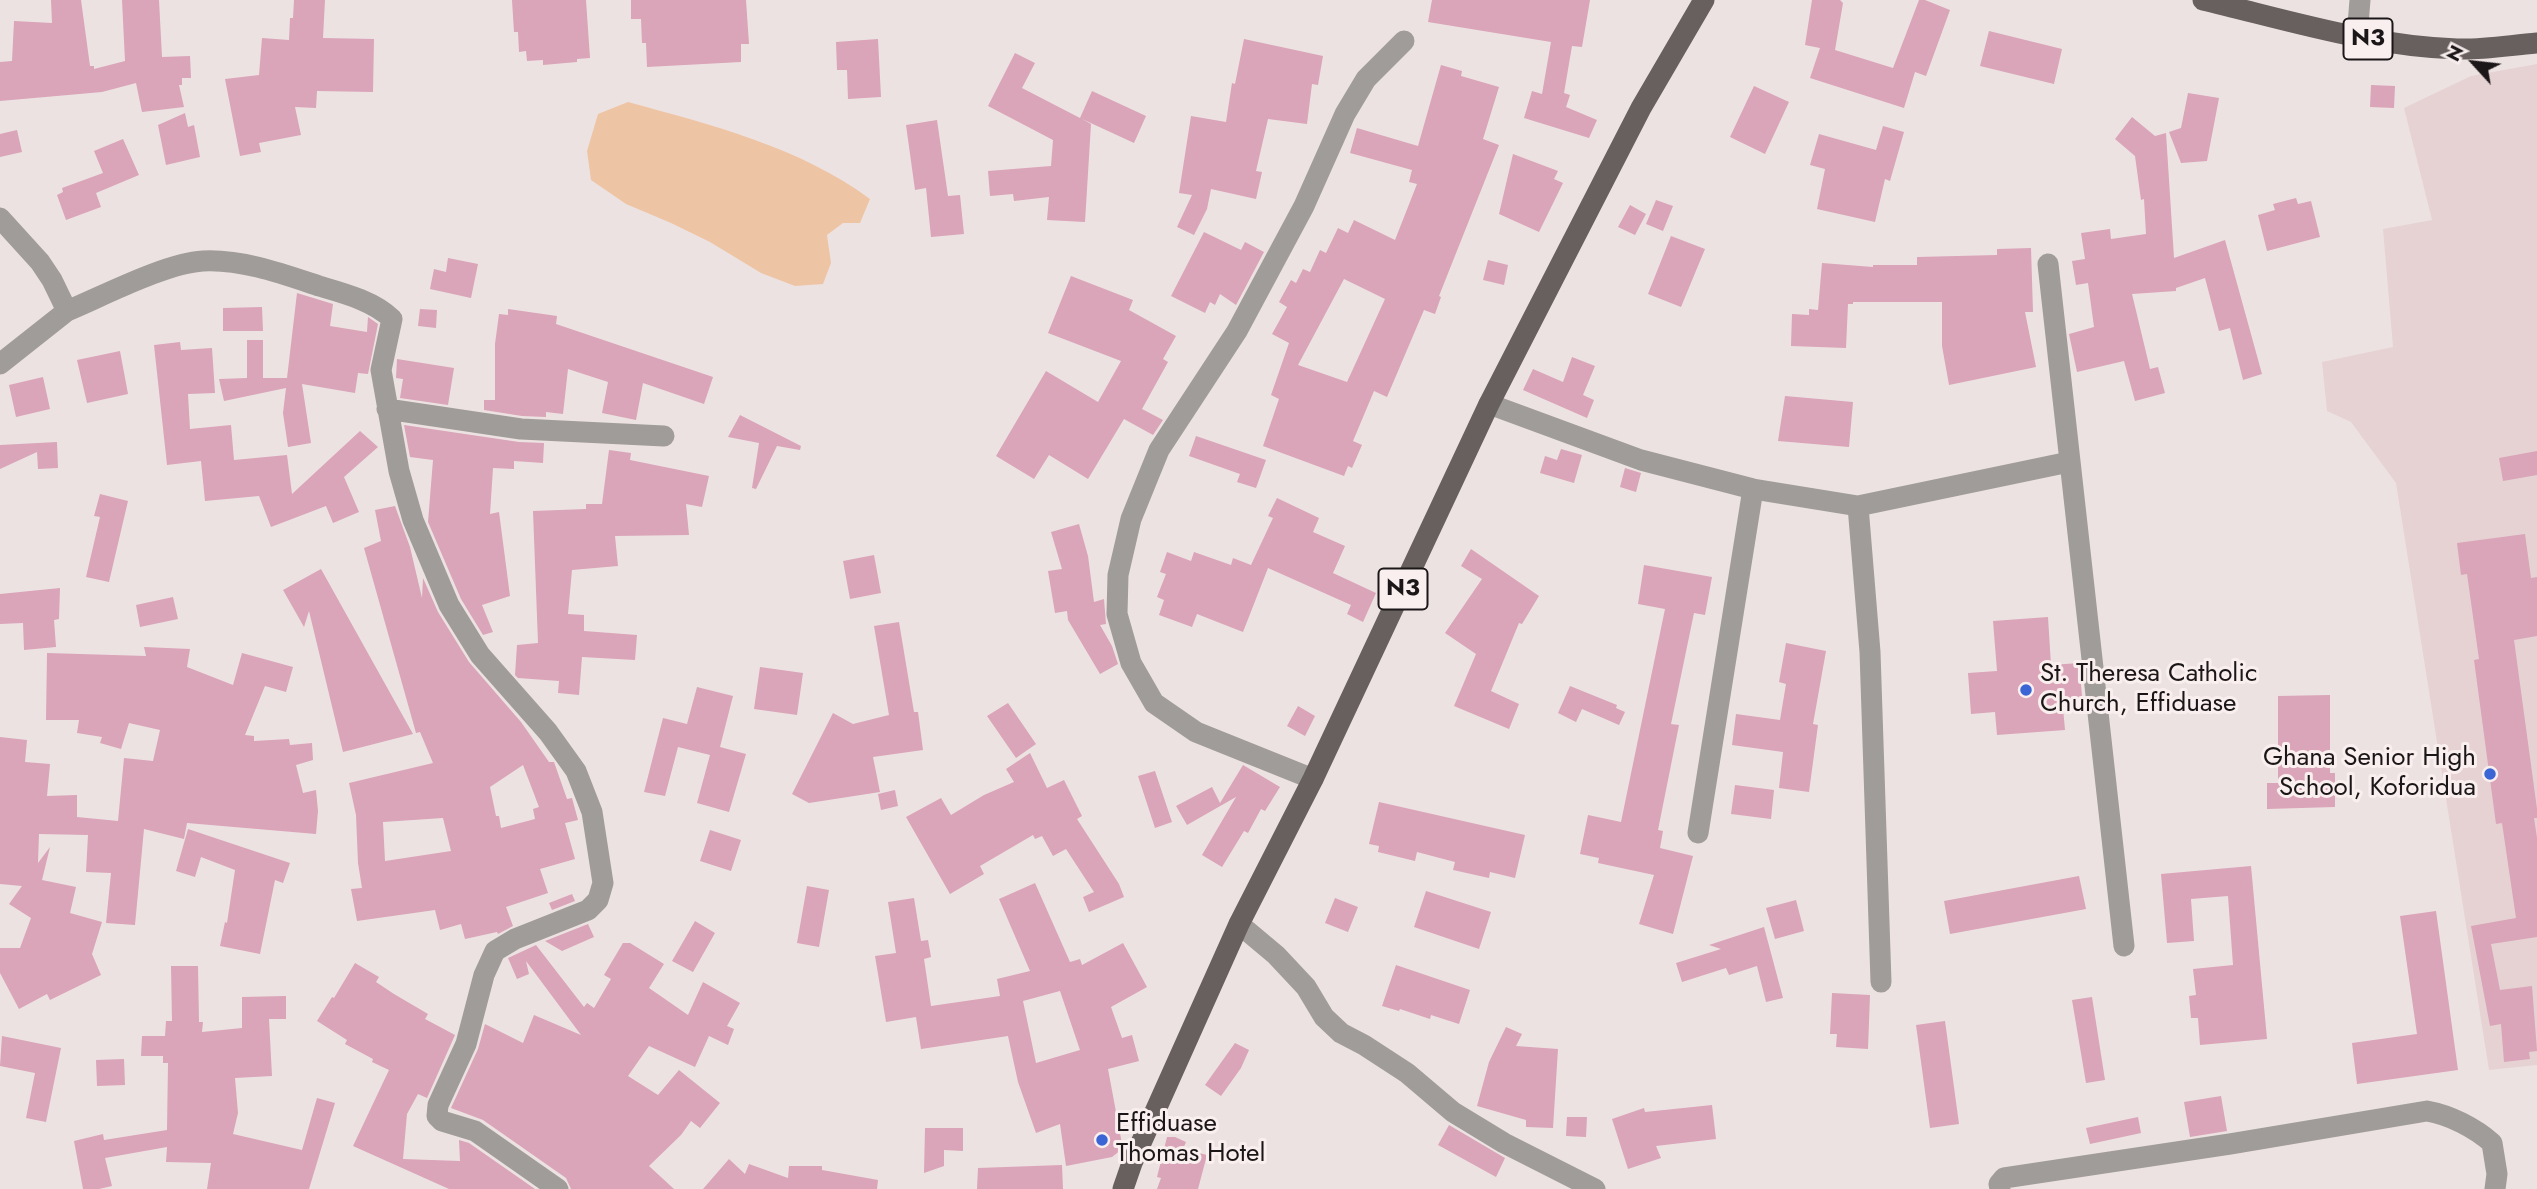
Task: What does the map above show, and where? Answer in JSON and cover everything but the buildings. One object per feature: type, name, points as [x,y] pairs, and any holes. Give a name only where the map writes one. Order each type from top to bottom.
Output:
[{"type":"main road","name":"N3","points":[[1123,1189],[1132,1163],[1239,925],[1313,779],[1489,404],[1641,108],[1703,0]]},
{"type":"main road","name":"N3","points":[[2203,0],[2400,45],[2459,49],[2537,43]]},
{"type":"street","points":[[2357,37],[2360,0]]},
{"type":"street","points":[[1313,779],[1196,732],[1154,703],[1131,663],[1117,614],[1118,575],[1131,519],[1159,450],[1237,331],[1304,206],[1345,114],[1366,79],[1405,41]]},
{"type":"street","points":[[0,218],[40,262],[52,279],[67,311]]},
{"type":"street","points":[[0,364],[67,311],[172,267],[203,261],[239,264],[287,275],[343,293],[383,311],[392,319],[380,370],[398,471],[413,520],[449,605],[480,655],[548,732],[576,771],[592,812],[603,883],[598,900],[588,910],[515,939],[495,951],[484,975],[466,1044],[438,1105],[437,1116],[442,1121],[475,1131],[558,1189]]},
{"type":"street","points":[[2048,264],[2124,946]]},
{"type":"street","points":[[1489,404],[1641,460],[1753,489],[1858,506],[2068,462]]},
{"type":"street","points":[[387,409],[521,429],[664,436]]},
{"type":"street","points":[[1698,832],[1753,489]]},
{"type":"street","points":[[1858,506],[1870,652],[1881,982]]},
{"type":"street","points":[[1239,925],[1276,955],[1306,987],[1324,1017],[1341,1033],[1407,1073],[1453,1112],[1504,1143],[1595,1189]]},
{"type":"street","points":[[2000,1189],[1999,1184],[2004,1178],[2427,1111],[2442,1113],[2483,1135],[2492,1143],[2497,1174],[2495,1189]]},
{"type":"shaded area","name":"Ghana Senior High School, Koforidua","points":[[2537,64],[2537,1065],[2489,1070],[2396,483],[2351,422],[2327,411],[2322,362],[2393,347],[2383,229],[2432,220],[2404,108],[2471,76]]},
{"type":"shaded area","points":[[628,102],[723,129],[785,152],[843,181],[870,199],[860,223],[843,223],[827,235],[831,263],[823,284],[795,286],[761,273],[710,242],[626,204],[591,180],[587,151],[598,114]]},
{"type":"place","name":"St. Theresa Catholic Church, Effiduase","points":[[2026,690]]},
{"type":"place","name":"Ghana Senior High School, Koforidua","points":[[2490,774]]},
{"type":"place","name":"Effiduase Thomas Hotel","points":[[1102,1140]]}]
